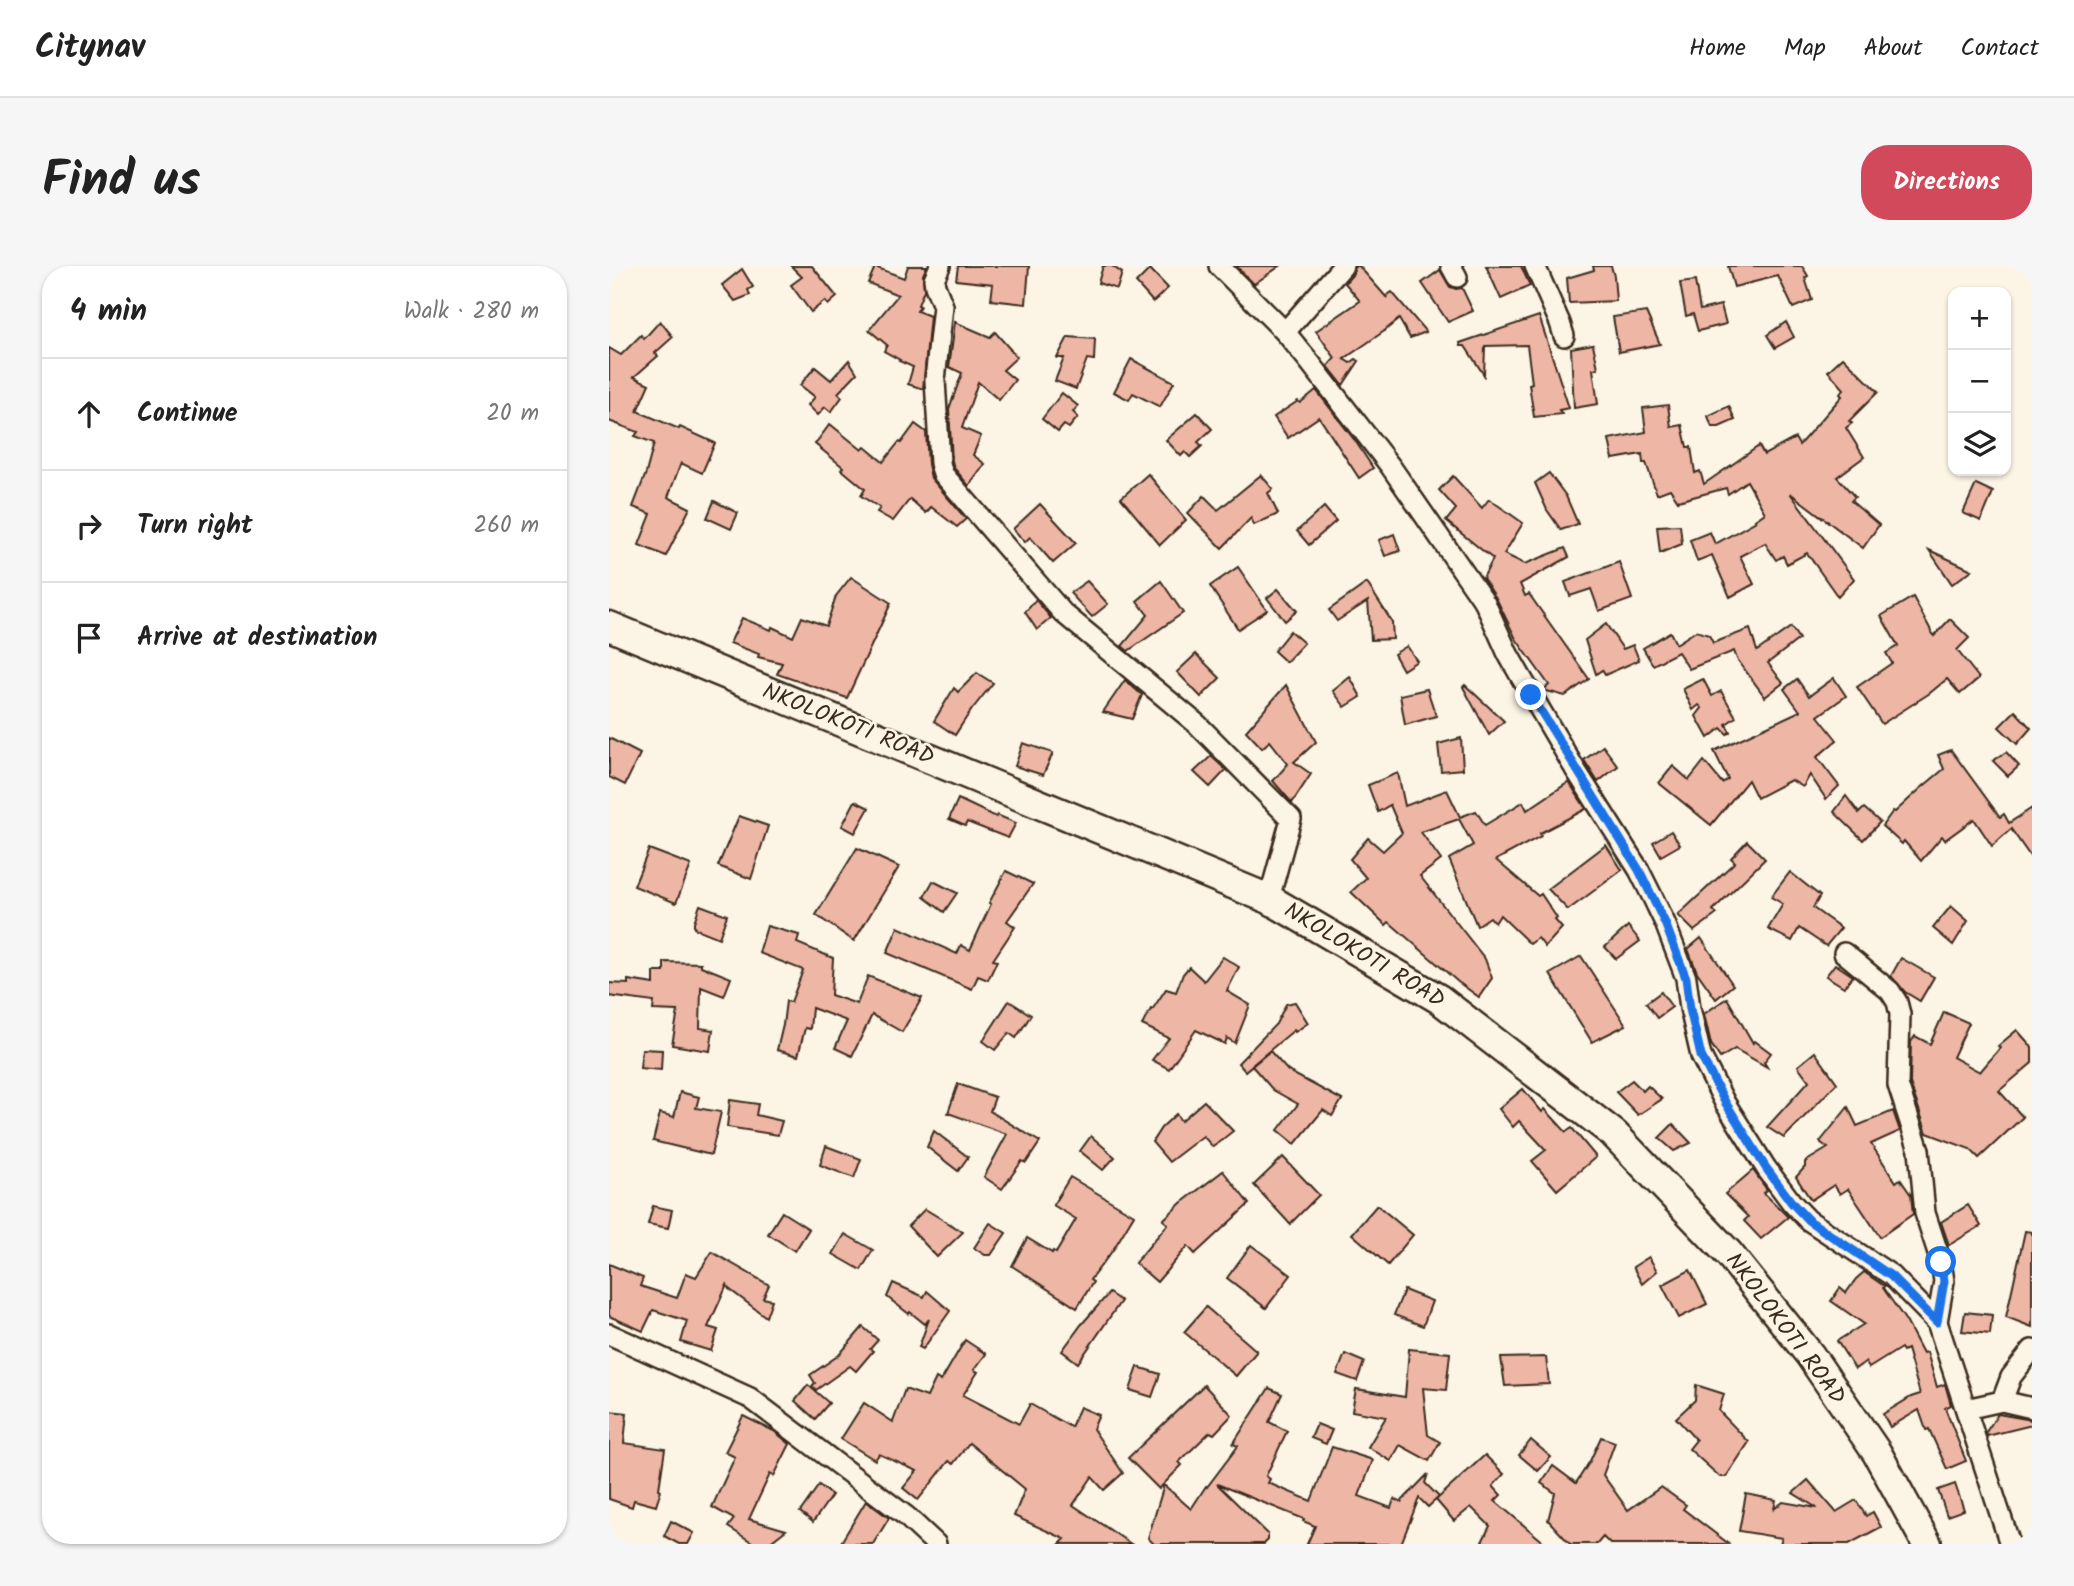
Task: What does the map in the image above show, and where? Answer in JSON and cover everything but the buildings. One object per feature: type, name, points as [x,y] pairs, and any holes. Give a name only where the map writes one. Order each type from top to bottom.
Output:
[{"type":"main road","name":"NKOLOKOTI ROAD","points":[[609,626],[1269,899],[1439,999],[1614,1134],[1729,1254],[1810,1355],[1877,1453],[1927,1544]]},
{"type":"street","points":[[940,266],[934,279],[943,306],[935,380],[943,474],[1063,613],[1197,724],[1291,819],[1269,899]]},
{"type":"street","points":[[1219,266],[1285,332],[1391,467],[1485,603],[1521,677],[1639,870],[1653,898],[1686,978],[1701,1056],[1725,1102],[1766,1168],[1808,1220],[1891,1276],[1937,1322],[2010,1544]]},
{"type":"street","points":[[1285,332],[1343,266]]},
{"type":"street","points":[[1535,266],[1564,336]]},
{"type":"street","points":[[1844,953],[1890,991],[1897,1002],[1900,1014],[1898,1086],[1919,1150],[1925,1213],[1941,1262],[1944,1281],[1937,1322]]},
{"type":"street","points":[[609,1334],[750,1398],[906,1517],[936,1544]]},
{"type":"street","points":[[2002,1401],[2011,1377],[2032,1350]]},
{"type":"street","points":[[1966,1409],[2002,1401],[2032,1408]]},
{"type":"route","points":[[1531,695],[1639,870],[1665,923],[1686,978],[1701,1056],[1725,1102],[1777,1184],[1808,1220],[1891,1276],[1937,1322],[1944,1281],[1941,1262]]}]
